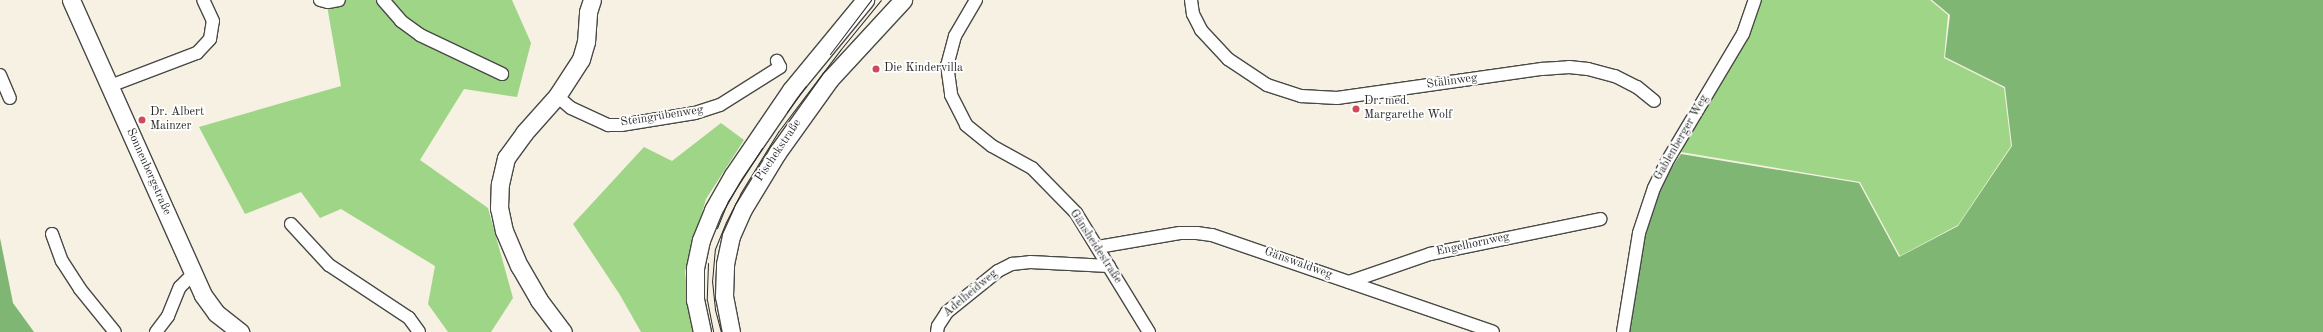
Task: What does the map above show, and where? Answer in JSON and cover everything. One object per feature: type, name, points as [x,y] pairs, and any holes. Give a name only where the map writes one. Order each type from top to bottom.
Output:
[{"type":"main road","name":"Sonnenbergstraße","points":[[71,0],[193,274],[216,313],[240,332]]},
{"type":"main road","points":[[563,332],[539,300],[519,266],[504,231],[499,208],[500,184],[506,158],[524,133],[557,96],[581,58],[586,42],[588,12],[592,0]]},
{"type":"main road","name":"Pischekstraße","points":[[702,332],[695,300],[695,268],[701,240],[713,210],[733,175],[791,90],[865,0]]},
{"type":"main road","name":"Pischekstraße","points":[[732,332],[724,296],[725,264],[731,236],[743,209],[777,153],[830,79],[903,0]]},
{"type":"street","points":[[110,86],[197,53],[210,39],[213,21],[203,0]]},
{"type":"street","points":[[320,0],[333,2],[339,0]]},
{"type":"street","points":[[382,0],[401,21],[420,35],[502,74]]},
{"type":"street","name":"Gänsheidestraße","points":[[976,0],[955,36],[947,65],[951,95],[966,125],[992,146],[1032,168],[1076,213],[1110,266],[1149,332]]},
{"type":"street","name":"Stälinweg","points":[[1191,0],[1193,14],[1201,30],[1228,59],[1267,85],[1301,96],[1337,98],[1542,69],[1569,67],[1588,69],[1615,76],[1637,87],[1654,100]]},
{"type":"street","name":"Gablenberger Weg","points":[[1623,332],[1639,233],[1654,188],[1666,163],[1742,34],[1755,0]]},
{"type":"street","name":"Steingrübenweg","points":[[557,96],[571,108],[608,124],[621,125],[695,113],[720,105],[780,67],[777,61]]},
{"type":"street","points":[[0,75],[10,98]]},
{"type":"street","name":"Engelhornweg","points":[[1350,282],[1430,254],[1600,219]]},
{"type":"street","points":[[291,224],[329,265],[409,318],[419,332]]},
{"type":"street","name":"Gänswaldweg","points":[[1098,247],[1160,236],[1197,232],[1227,239],[1493,332]]},
{"type":"street","points":[[52,234],[62,261],[80,289],[115,332]]},
{"type":"street","name":"Adelheidweg","points":[[937,332],[938,326],[947,312],[998,271],[1012,264],[1030,262],[1110,266]]},
{"type":"street","points":[[156,332],[168,316],[180,287],[193,274]]},
{"type":"green space","points":[[326,0],[512,0],[531,43],[517,97],[464,89],[420,160],[488,208],[513,298],[491,332],[448,332],[428,304],[435,266],[341,209],[320,218],[301,192],[245,214],[199,127],[341,86]]},
{"type":"green space","points":[[1760,0],[1930,0],[1948,15],[1944,58],[2004,88],[2011,146],[1958,225],[1900,256],[1860,182],[1675,151]]},
{"type":"green space","points":[[1932,0],[2323,0],[2323,332],[1627,332],[1643,233],[1659,186],[1681,154],[1859,183],[1899,257],[1958,226],[2012,146],[2005,87],[1945,57],[1950,15]]},
{"type":"green space","points":[[721,123],[744,140],[706,199],[685,272],[690,320],[695,332],[641,332],[620,295],[573,224],[644,147],[672,161]]},
{"type":"green space","points":[[0,238],[13,303],[34,332],[0,332]]},
{"type":"tram line","points":[[830,54],[871,0]]},
{"type":"tram line","points":[[721,332],[715,309],[712,282],[715,249],[726,222],[740,194],[778,132],[841,49],[881,0]]},
{"type":"tram line","points":[[787,112],[806,86]]},
{"type":"tram line","points":[[717,228],[728,201],[762,148]]},
{"type":"tram line","points":[[708,263],[707,300],[713,332]]},
{"type":"place","name":"Die Kindervilla","points":[[876,69]]},
{"type":"place","name":"Dr. med. Margarethe Wolf","points":[[1356,109]]},
{"type":"place","name":"Dr. Albert Mainzer","points":[[142,120]]}]
